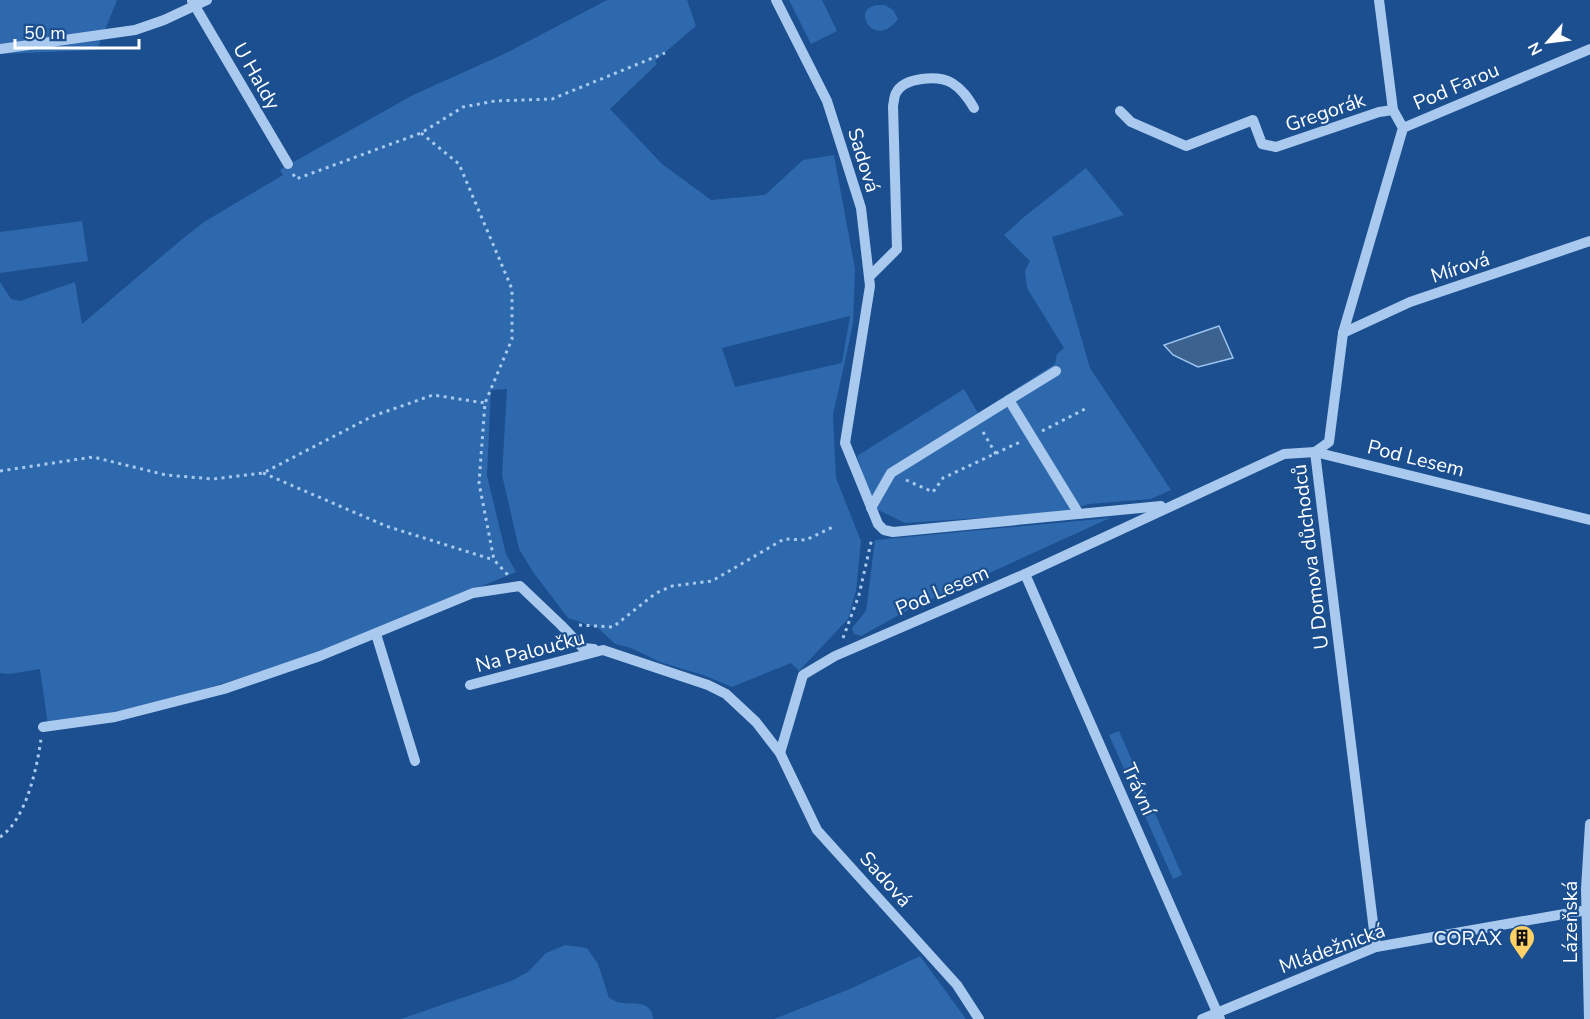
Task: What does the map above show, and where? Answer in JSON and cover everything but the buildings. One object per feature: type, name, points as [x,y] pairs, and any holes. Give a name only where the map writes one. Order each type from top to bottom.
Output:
[{"type":"street","points":[[0,49],[135,30],[164,20],[193,3],[207,0]]},
{"type":"street","name":"Sadová","points":[[776,0],[827,101],[861,208],[870,276],[862,342],[845,443],[878,524]]},
{"type":"street","points":[[1378,0],[1393,110],[1403,129]]},
{"type":"street","name":"U Haldy","points":[[193,3],[288,164]]},
{"type":"street","name":"Pod Farou","points":[[1403,129],[1590,49]]},
{"type":"street","points":[[870,276],[897,249],[893,106],[896,91],[909,82],[932,78],[951,82],[967,96],[974,108]]},
{"type":"street","name":"Gregorák","points":[[1120,111],[1131,122],[1186,146],[1252,120],[1262,144],[1276,147],[1379,112],[1393,110]]},
{"type":"street","name":"U Domova důchodců","points":[[1377,947],[1316,452],[1329,442],[1343,333],[1403,129]]},
{"type":"street","name":"Mírová","points":[[1343,333],[1410,302],[1590,242]]},
{"type":"street","points":[[871,508],[891,473],[1056,371]]},
{"type":"street","points":[[1009,400],[1080,514]]},
{"type":"street","name":"Pod Lesem","points":[[780,753],[803,675],[835,656],[1025,574],[1284,454],[1316,452],[1590,520]]},
{"type":"street","name":"Pod Lesem","points":[[878,524],[884,530],[893,532],[1170,505]]},
{"type":"street","name":"Trávní","points":[[1025,574],[1219,1016]]},
{"type":"street","points":[[44,727],[115,717],[224,689],[320,656],[473,593],[520,586],[583,648],[603,650]]},
{"type":"street","points":[[376,634],[415,761]]},
{"type":"street","name":"Na Paloučku","points":[[470,685],[603,650],[708,685],[726,694],[756,722],[780,753]]},
{"type":"street","name":"Sadová","points":[[780,753],[817,830],[957,985],[979,1019]]},
{"type":"street","name":"Lázeňská","points":[[1589,1019],[1587,910],[1590,824]]},
{"type":"street","name":"Mládežnická","points":[[1202,1019],[1219,1016],[1377,947],[1587,910]]},
{"type":"path","points":[[288,164],[296,179],[421,133],[463,107],[495,101],[552,99],[666,53]]},
{"type":"path","points":[[421,133],[459,164],[512,289],[512,339],[485,403],[479,483],[494,560]]},
{"type":"path","points":[[0,471],[93,457],[166,475],[213,479],[263,473],[373,416],[433,395],[485,403]]},
{"type":"path","points":[[891,473],[933,492],[943,478],[1032,437],[1085,409]]},
{"type":"path","points":[[975,421],[996,454]]},
{"type":"path","points":[[263,473],[386,526],[494,560],[520,586]]},
{"type":"path","points":[[835,656],[860,595],[872,538],[878,524]]},
{"type":"path","points":[[561,625],[613,627],[656,592],[672,586],[712,581],[784,538],[806,540],[833,527]]},
{"type":"path","points":[[0,837],[16,820],[32,781],[44,727]]},
{"type":"shaded area","points":[[0,0],[117,0],[97,50],[0,54]]},
{"type":"shaded area","points":[[607,0],[687,0],[696,26],[655,61],[657,64],[610,109],[662,164],[711,200],[765,195],[803,160],[834,155],[855,269],[853,324],[833,415],[836,478],[861,541],[856,591],[848,619],[799,671],[791,663],[732,687],[615,644],[598,628],[568,618],[533,572],[519,549],[502,475],[507,389],[491,390],[487,476],[506,554],[516,572],[375,630],[280,665],[165,700],[48,725],[40,669],[10,674],[0,673],[0,282],[11,299],[20,301],[75,282],[82,324],[204,222],[283,175],[280,170],[413,95],[504,54]],"holes":[[[850,316],[842,363],[735,387],[722,348]]]},
{"type":"shaded area","points":[[789,0],[822,0],[837,31],[811,44]]},
{"type":"shaded area","points":[[885,5],[893,10],[898,19],[889,28],[881,31],[874,30],[865,20],[865,14],[869,8]]},
{"type":"shaded area","points":[[1086,168],[1124,215],[1052,237],[1090,368],[1171,490],[1151,499],[1089,504],[1058,513],[905,523],[874,508],[857,456],[964,389],[978,413],[1055,364],[1057,354],[1064,348],[1027,288],[1025,271],[1030,261],[1004,235]]},
{"type":"shaded area","points":[[82,221],[88,261],[0,273],[0,232]]},
{"type":"shaded area","points":[[1219,326],[1233,358],[1198,367],[1173,355],[1164,345]]},
{"type":"shaded area","points":[[1110,518],[908,610],[861,636],[854,634],[852,628],[866,611],[875,540]]},
{"type":"shaded area","points":[[1119,731],[1182,875],[1173,879],[1109,735]]},
{"type":"shaded area","points":[[565,945],[587,948],[598,964],[609,998],[646,1006],[650,1009],[653,1019],[401,1019],[511,981],[528,972],[546,953]]},
{"type":"shaded area","points":[[920,956],[966,1019],[774,1019],[850,989]]},
{"type":"place","name":"CORAX","points":[[1522,961]]}]
